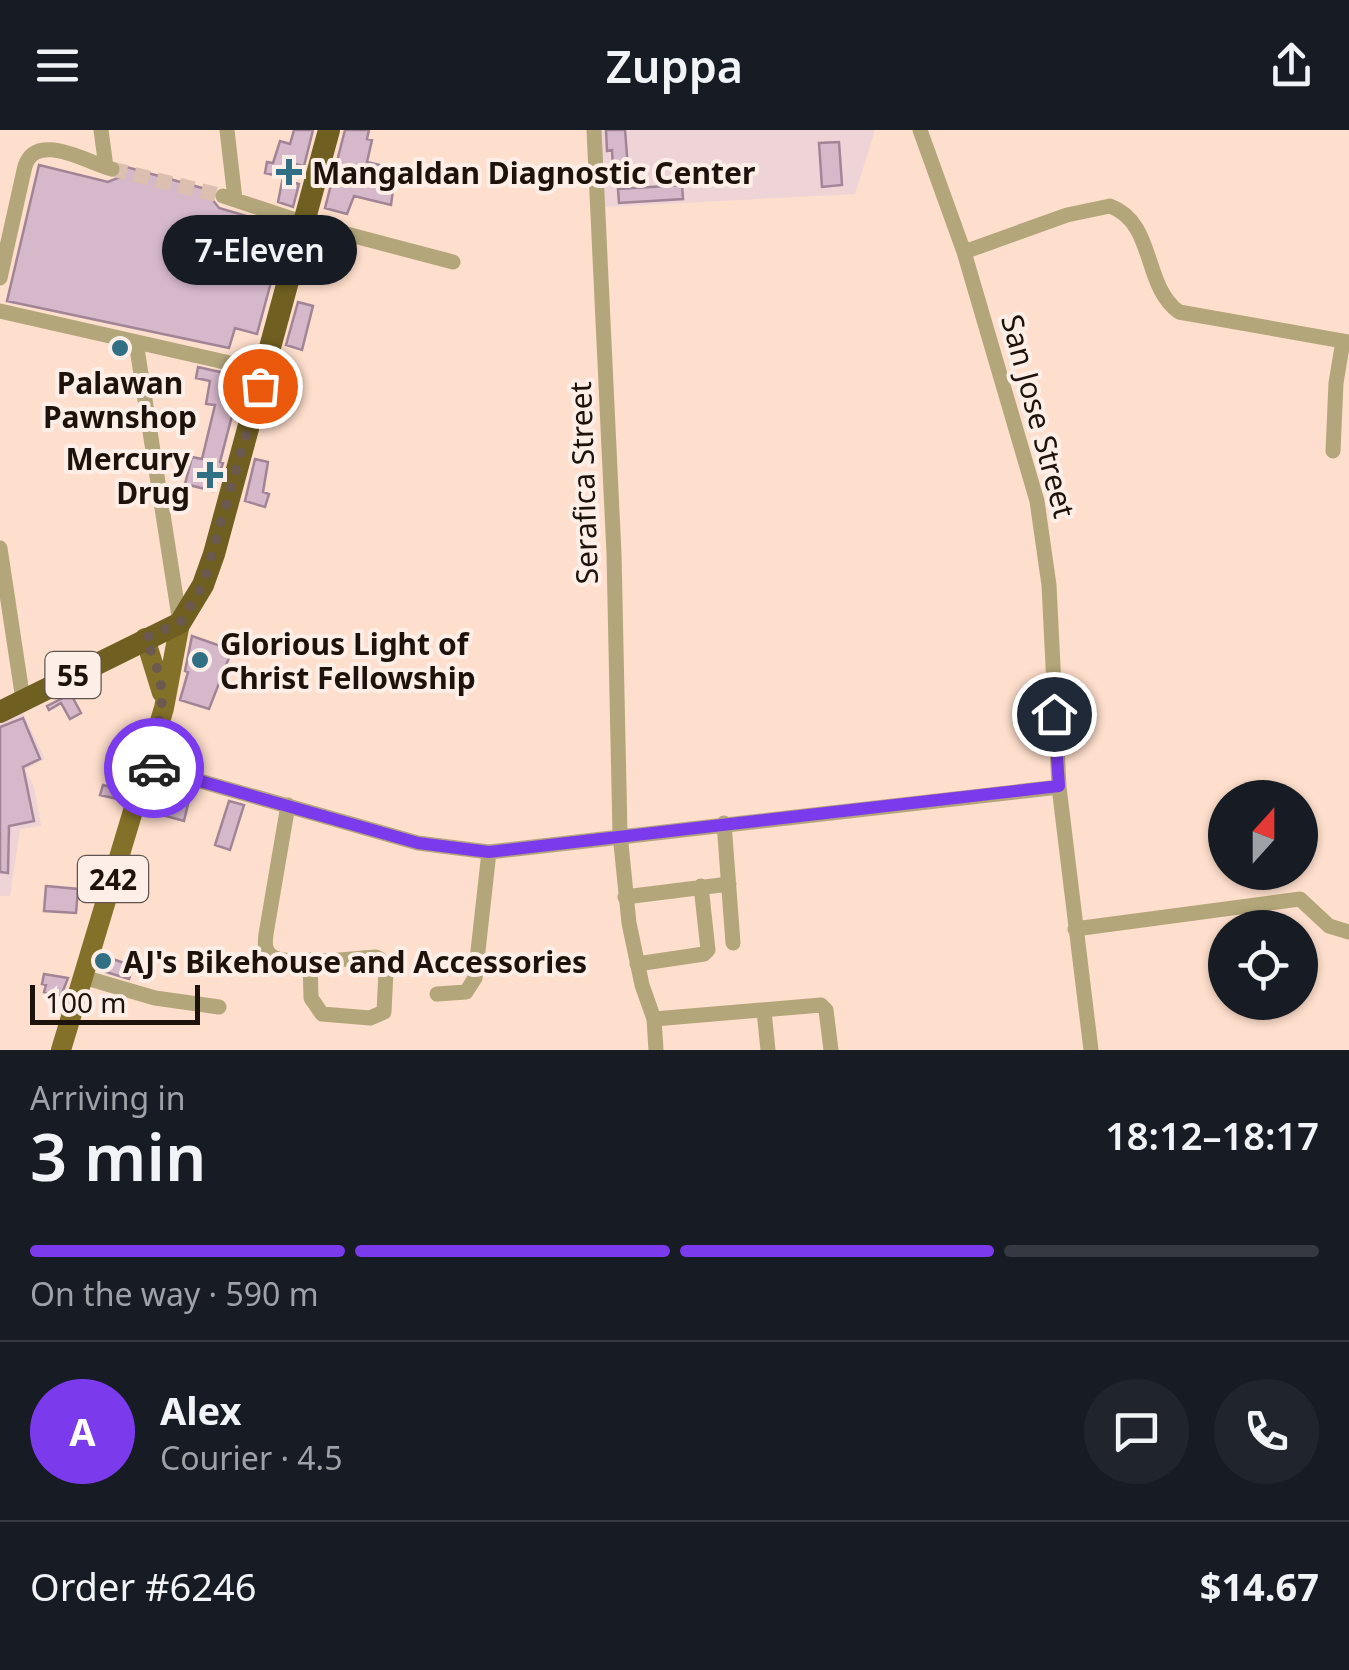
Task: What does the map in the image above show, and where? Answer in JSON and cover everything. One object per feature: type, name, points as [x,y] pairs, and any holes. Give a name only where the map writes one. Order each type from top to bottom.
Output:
[{"type":"highway","points":[[180,623],[203,585],[214,554],[329,130]]},
{"type":"highway","name":"55","points":[[0,712],[180,623]]},
{"type":"main road","name":"242","points":[[60,1050],[164,708],[180,623]]},
{"type":"main road","name":"242","points":[[145,638],[160,679],[164,708]]},
{"type":"street","points":[[0,278],[30,154],[37,149],[51,149],[109,168],[101,130]]},
{"type":"street","points":[[227,130],[229,198],[305,223],[453,262]]},
{"type":"street","name":"Serafica Street","points":[[594,130],[614,554],[620,834],[637,964],[654,1019],[656,1050]]},
{"type":"street","name":"San Jose Street","points":[[920,130],[964,252],[1037,501],[1048,584],[1059,786],[1091,1050]]},
{"type":"street","points":[[964,252],[1067,215],[1110,206],[1134,220],[1160,290],[1179,312],[1346,342],[1336,383],[1333,452]]},
{"type":"street","points":[[0,311],[266,370]]},
{"type":"street","points":[[136,342],[180,623]]},
{"type":"street","points":[[0,548],[22,700]]},
{"type":"street","points":[[147,766],[418,843],[489,852],[1059,786]]},
{"type":"street","points":[[288,805],[265,943],[271,956],[380,959],[386,971],[384,1012],[370,1018],[322,1014],[311,998],[310,960]]},
{"type":"street","points":[[724,823],[733,943]]},
{"type":"street","points":[[437,994],[466,992],[476,978],[489,852]]},
{"type":"street","points":[[626,897],[729,884]]},
{"type":"street","points":[[637,964],[704,954],[708,950],[701,886]]},
{"type":"street","points":[[1074,929],[1300,899],[1329,926],[1349,932]]},
{"type":"street","points":[[84,977],[155,998],[219,1008]]},
{"type":"street","points":[[654,1019],[821,1005],[826,1010],[831,1050]]},
{"type":"street","points":[[764,1011],[768,1050]]},
{"type":"shaded area","points":[[599,130],[875,130],[855,194],[605,207]]},
{"type":"shaded area","points":[[22,711],[45,759],[25,770],[34,786],[41,826],[20,829],[10,896],[0,896],[0,722]]},
{"type":"building","points":[[294,130],[313,130],[304,166],[295,164],[291,182],[299,184],[293,207],[278,202],[283,177],[265,173],[280,141],[290,144]]},
{"type":"building","points":[[345,130],[369,130],[367,139],[372,140],[367,162],[396,169],[391,205],[354,196],[347,214],[325,208]]},
{"type":"building","points":[[606,130],[625,130],[628,168],[613,169]]},
{"type":"building","points":[[839,142],[842,185],[822,187],[819,143]]},
{"type":"building","points":[[39,165],[108,182],[120,177],[123,166],[213,191],[212,199],[219,208],[264,221],[252,265],[274,271],[257,334],[235,328],[229,348],[7,301]]},
{"type":"building","points":[[682,185],[683,199],[619,203],[618,189]]},
{"type":"building","points":[[298,302],[313,306],[302,350],[286,345]]},
{"type":"building","points":[[198,367],[242,377],[213,491],[185,484],[192,457],[202,459],[215,405],[206,404],[210,381],[196,378]]},
{"type":"building","points":[[255,459],[268,462],[263,492],[269,494],[265,507],[245,501]]},
{"type":"building","points":[[192,636],[232,650],[209,709],[180,700]]},
{"type":"building","points":[[93,683],[95,687],[73,698],[81,713],[70,719],[61,703],[49,710],[47,706]]},
{"type":"building","points":[[23,718],[40,759],[23,767],[34,821],[9,826],[8,873],[0,872],[0,727]]},
{"type":"building","points":[[157,780],[186,789],[182,803],[188,804],[184,821],[147,811]]},
{"type":"building","points":[[103,785],[125,791],[122,800],[100,795]]},
{"type":"building","points":[[229,801],[244,805],[230,850],[215,845]]},
{"type":"building","points":[[46,886],[78,889],[76,913],[44,911]]},
{"type":"building","points":[[104,956],[133,966],[129,979],[99,970]]},
{"type":"building","points":[[44,974],[68,978],[61,996],[44,992]]},
{"type":"tunnel","points":[[112,169],[223,196]]},
{"type":"way so far","points":[[154,768],[147,766],[164,708],[160,679],[145,638],[180,623],[203,585],[260,386]]},
{"type":"place","name":"Mangaldan Diagnostic Center","points":[[289,172]]},
{"type":"place","name":"Palawan Pawnshop","points":[[120,348]]},
{"type":"place","name":"7-Eleven","points":[[260,386]]},
{"type":"place","name":"Mercury Drug","points":[[210,475]]},
{"type":"place","name":"Glorious Light of Christ Fellowship","points":[[200,660]]},
{"type":"place","name":"AJ's Bikehouse and Accessories","points":[[103,961]]},
{"type":"route","points":[[154,768],[418,843],[489,852],[1059,786],[1054,714]]}]
